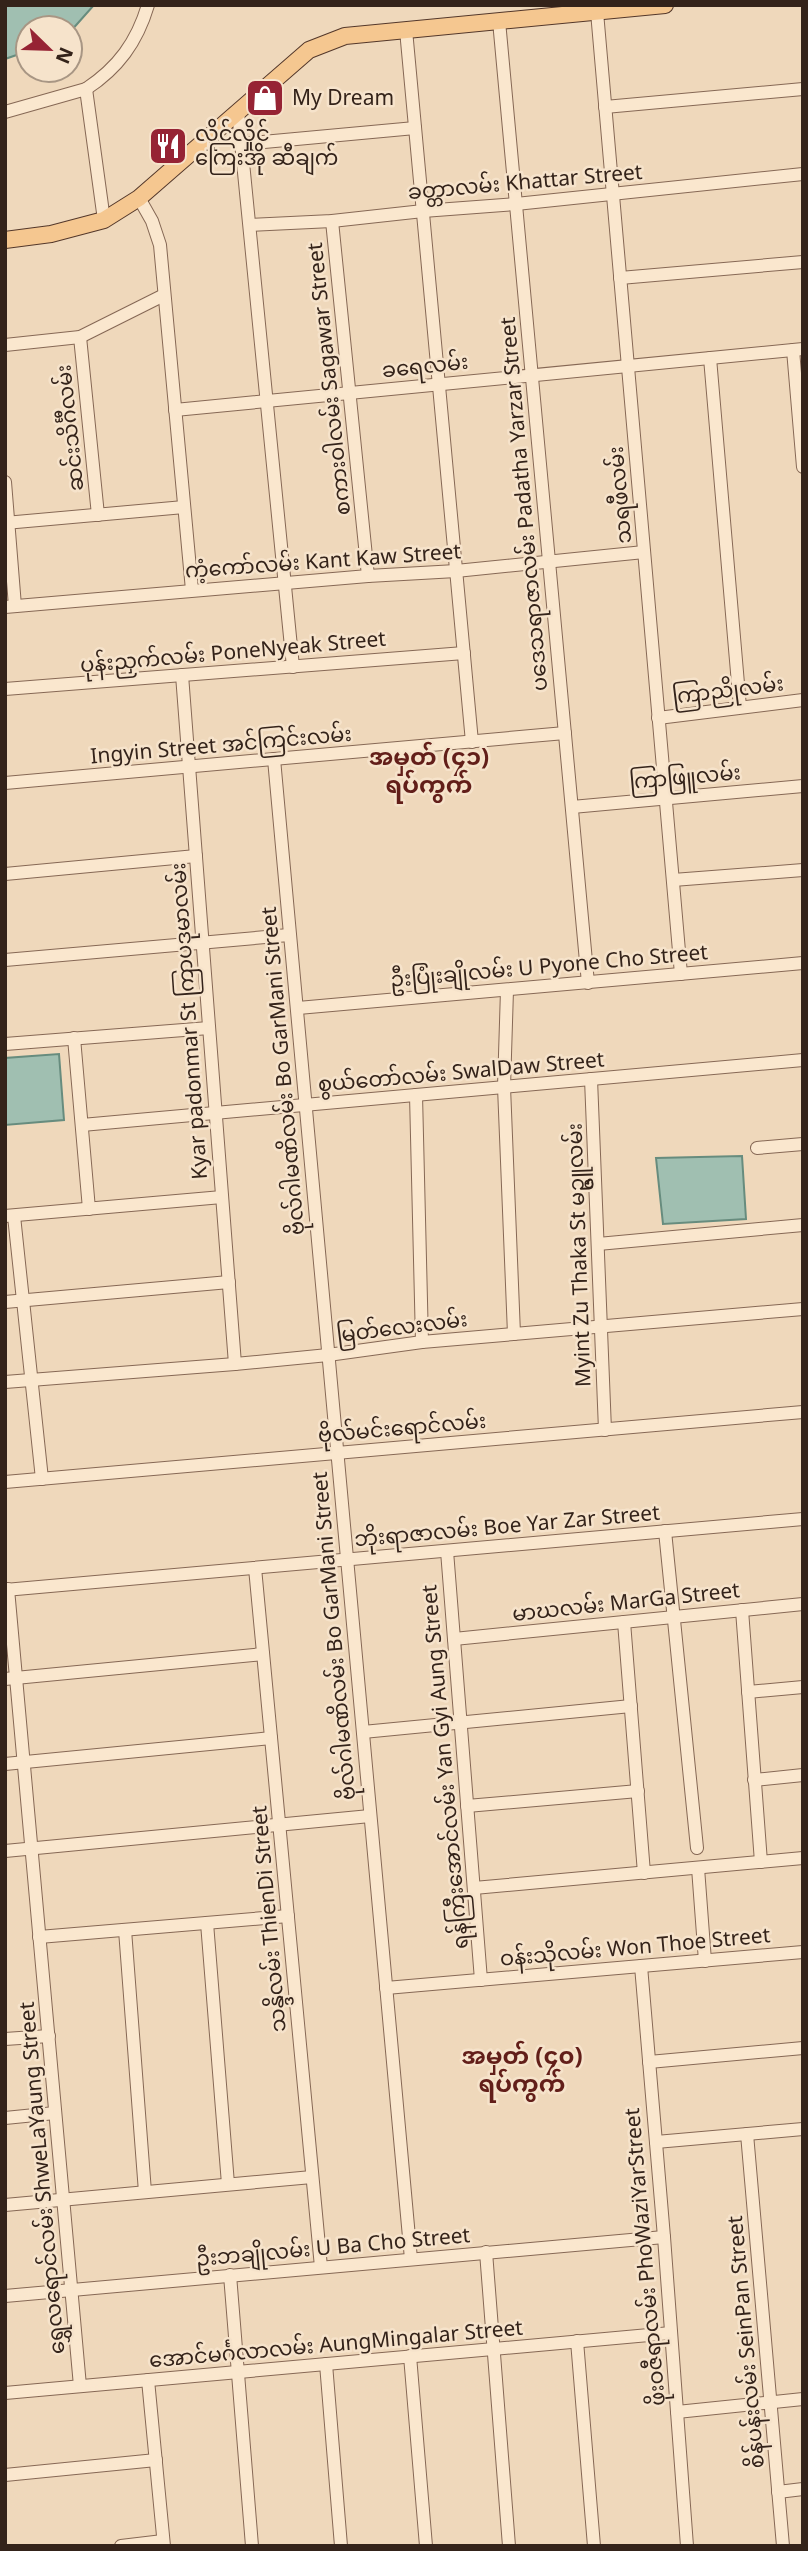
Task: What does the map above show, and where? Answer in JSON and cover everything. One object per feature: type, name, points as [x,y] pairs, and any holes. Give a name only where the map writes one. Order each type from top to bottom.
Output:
[{"type":"main road","points":[[5,240],[51,234],[104,220],[139,198],[309,50],[345,36],[665,5]]},
{"type":"street","points":[[5,112],[86,89],[100,80],[124,57],[141,29],[148,5]]},
{"type":"street","name":"သရဖီလမ်း","points":[[597,12],[681,974]]},
{"type":"street","name":"ပဒေသရာဇာလမ်း Padatha Yarzar Street","points":[[499,21],[588,983]]},
{"type":"street","points":[[406,30],[472,743]]},
{"type":"street","points":[[86,89],[104,220]]},
{"type":"street","points":[[605,107],[803,89]]},
{"type":"street","points":[[238,112],[293,667]]},
{"type":"street","points":[[242,144],[415,128]]},
{"type":"street","name":"ခတ္တာလမ်း Khattar Street","points":[[250,225],[332,221],[803,174]]},
{"type":"street","points":[[139,198],[152,221],[160,245],[192,590]]},
{"type":"street","name":"စကားဝါလမ်း Sagawar Street","points":[[332,221],[368,576]]},
{"type":"street","points":[[620,278],[803,262]]},
{"type":"street","points":[[5,345],[80,337],[164,295]]},
{"type":"street","name":"ဆင်းသိင်္ဂီလမ်း","points":[[80,337],[98,515]]},
{"type":"street","points":[[798,349],[803,467]]},
{"type":"street","name":"ခရေလမ်း","points":[[175,410],[798,349]]},
{"type":"street","points":[[710,358],[740,707]]},
{"type":"street","points":[[5,482],[10,607]]},
{"type":"street","points":[[7,523],[184,507]]},
{"type":"street","name":"ကံ့ကော်လမ်း Kant Kaw Street","points":[[10,607],[192,590],[456,571],[644,552]]},
{"type":"street","name":"ပုန်းညှက်လမ်း PoneNyeak Street","points":[[5,689],[464,653]]},
{"type":"street","name":"Kyar padonmar St ကြာပဒုမာလမ်း","points":[[182,675],[235,1364]]},
{"type":"street","name":"ကြာညိုလမ်း","points":[[659,718],[803,700]]},
{"type":"street","name":"Ingyin Street အင်ကြင်းလမ်း","points":[[5,783],[565,733]]},
{"type":"street","name":"ဗိုလ်ဂါမဏိလမ်း Bo GarMani Street","points":[[274,759],[411,2259]]},
{"type":"street","name":"ကြာဖြူလမ်း","points":[[572,807],[803,786]]},
{"type":"street","points":[[5,874],[196,856]]},
{"type":"street","points":[[673,880],[803,870]]},
{"type":"street","points":[[5,960],[289,935]]},
{"type":"street","name":"ဦးပြုံးချိုလမ်း U Pyone Cho Street","points":[[298,1008],[803,963]]},
{"type":"street","points":[[507,990],[504,1087],[514,1334]]},
{"type":"street","points":[[5,1044],[209,1027]]},
{"type":"street","points":[[74,1038],[89,1209]]},
{"type":"street","name":"စွယ်တော်လမ်း SwalDaw Street","points":[[82,1125],[803,1060]]},
{"type":"street","name":"Myint Zu Thaka St မဥ္ဇူလမ်း","points":[[591,1079],[605,1430]]},
{"type":"street","points":[[416,1095],[422,1342]]},
{"type":"street","points":[[757,1148],[803,1144]]},
{"type":"street","points":[[42,1479],[23,1300],[10,1216],[222,1197]]},
{"type":"street","points":[[598,1244],[803,1225]]},
{"type":"street","points":[[5,1302],[229,1282]]},
{"type":"street","name":"မြတ်လေးလမ်း","points":[[5,1382],[235,1364],[422,1342],[803,1309]]},
{"type":"street","name":"ဗိုလ်မင်းရောင်လမ်း","points":[[5,1482],[803,1412]]},
{"type":"street","name":"ဘိုးရာဇာလမ်း Boe Yar Zar Street","points":[[7,1590],[803,1519]]},
{"type":"street","points":[[665,1531],[697,1848]]},
{"type":"street","name":"ရန်ကြီးအောင်လမ်း Yan Gyi Aung Street","points":[[447,1551],[481,1980]]},
{"type":"street","name":"သန္ဒိလမ်း ThienDi Street","points":[[255,1568],[321,2267]]},
{"type":"street","name":"ရွှေလရောင်လမ်း ShweLaYaung Street","points":[[7,1590],[11,1678],[32,1848],[80,2386]]},
{"type":"street","name":"မာဃလမ်း MarGa Street","points":[[454,1639],[803,1604]]},
{"type":"street","points":[[742,1610],[761,1862]]},
{"type":"street","points":[[624,1622],[645,1873]]},
{"type":"street","points":[[11,1678],[263,1654]]},
{"type":"street","points":[[748,1692],[803,1687]]},
{"type":"street","points":[[363,1732],[631,1706]]},
{"type":"street","points":[[5,1764],[271,1738]]},
{"type":"street","points":[[754,1780],[803,1775]]},
{"type":"street","points":[[467,1806],[638,1791]]},
{"type":"street","points":[[5,1851],[370,1816]]},
{"type":"street","points":[[474,1888],[803,1858]]},
{"type":"street","points":[[698,1868],[705,1961]]},
{"type":"street","points":[[40,1937],[288,1916]]},
{"type":"street","points":[[207,1923],[228,2185]]},
{"type":"street","points":[[125,1930],[145,2192]]},
{"type":"street","name":"ဝန်းသိုလမ်း Won Thoe Street","points":[[386,1988],[803,1952]]},
{"type":"street","name":"ဖိုးဝဇီရာလမ်း PhoWaziYarStreet","points":[[641,1966],[687,2546]]},
{"type":"street","points":[[5,2039],[48,2036]]},
{"type":"street","points":[[649,2062],[803,2048]]},
{"type":"street","points":[[5,2118],[55,2113]]},
{"type":"street","points":[[656,2142],[803,2129]]},
{"type":"street","name":"စိန်ပန်းလမ်း SeinPan Street","points":[[747,2134],[783,2546]]},
{"type":"street","points":[[5,2205],[312,2177]]},
{"type":"street","name":"ဦးဘချိုလမ်း U Ba Cho Street","points":[[5,2296],[664,2237]]},
{"type":"street","points":[[486,2252],[509,2546]]},
{"type":"street","points":[[230,2275],[252,2546]]},
{"type":"street","name":"အောင်မင်္ဂလာလမ်း AungMingalar Street","points":[[5,2393],[671,2333]]},
{"type":"street","points":[[577,2341],[594,2546]]},
{"type":"street","points":[[410,2357],[426,2546]]},
{"type":"street","points":[[326,2364],[341,2546]]},
{"type":"street","points":[[121,2546],[164,2543],[148,2380]]},
{"type":"street","points":[[677,2412],[803,2399]]},
{"type":"street","points":[[5,2475],[156,2460]]},
{"type":"street","points":[[778,2492],[803,2489]]},
{"type":"shaded area","points":[[5,5],[94,5],[84,16],[84,14],[14,14],[14,56],[5,59]]},
{"type":"shaded area","points":[[59,1054],[64,1120],[5,1125],[5,1058]]},
{"type":"shaded area","points":[[742,1156],[746,1219],[663,1224],[656,1158]]},
{"type":"place","name":"My Dream","points":[[265,98]]},
{"type":"place","name":"လှိုင်လှိုင် ကြေးအို ဆီချက်","points":[[168,146]]},
{"type":"district","name":"အမှတ် (၄၁) ရပ်ကွက်","points":[[429,771]]},
{"type":"district","name":"အမှတ် (၄၀) ရပ်ကွက်","points":[[522,2070]]}]
